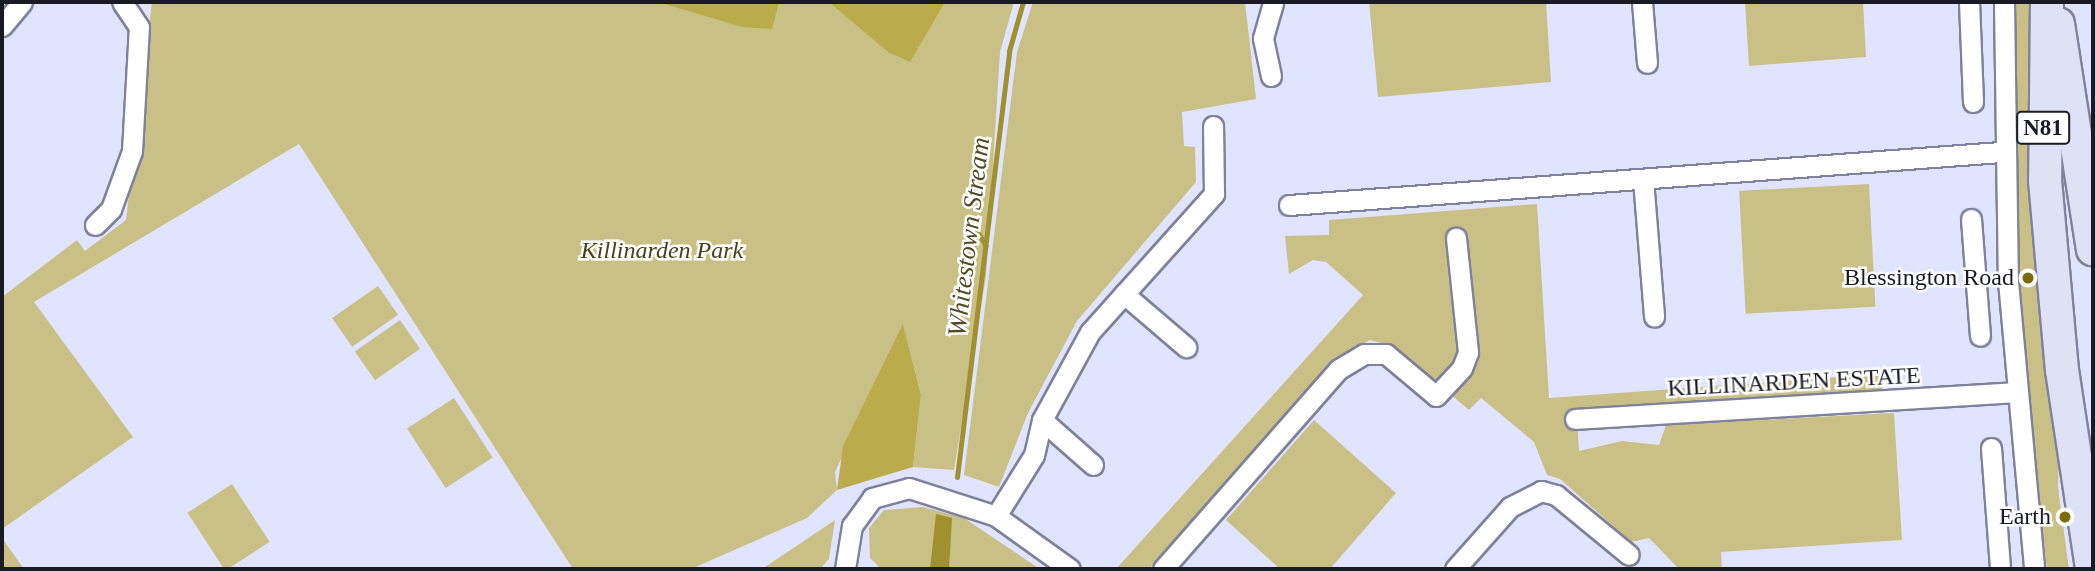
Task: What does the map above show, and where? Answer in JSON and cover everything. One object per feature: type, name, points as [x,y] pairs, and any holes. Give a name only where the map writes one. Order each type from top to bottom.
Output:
[{"type":"main road","name":"N81","points":[[2047,2],[2046,192],[2062,370],[2092,569]]},
{"type":"main road","name":"N81","points":[[2055,2],[2092,239]]},
{"type":"street","points":[[2,26],[22,2]]},
{"type":"street","points":[[95,225],[111,209],[132,151],[139,27],[122,2]]},
{"type":"street","points":[[1272,76],[1264,38],[1273,2]]},
{"type":"street","points":[[1642,2],[1647,63]]},
{"type":"street","points":[[1969,2],[1973,102]]},
{"type":"street","points":[[2004,2],[2001,152],[2016,392],[2034,569]]},
{"type":"street","points":[[1971,29],[2003,29]]},
{"type":"street","points":[[996,516],[1034,455],[1042,420],[1090,332],[1214,194],[1213,126]]},
{"type":"street","points":[[1289,205],[2001,152]]},
{"type":"street","points":[[1643,179],[1654,317]]},
{"type":"street","points":[[1971,219],[1980,337]]},
{"type":"street","points":[[1163,569],[1339,369],[1364,354],[1386,354],[1436,396],[1462,368],[1468,352],[1456,238]]},
{"type":"street","points":[[1976,282],[2008,281]]},
{"type":"street","points":[[1124,294],[1186,347]]},
{"type":"street","name":"KILLINARDEN ESTATE","points":[[1575,419],[2016,392]]},
{"type":"street","points":[[1042,420],[1093,465]]},
{"type":"street","points":[[1991,448],[2000,567]]},
{"type":"street","points":[[845,569],[852,526],[872,498],[888,489],[930,492],[996,516],[1070,569]]},
{"type":"street","points":[[1455,569],[1510,507],[1541,491],[1556,495],[1629,555]]},
{"type":"street","points":[[1996,518],[2028,515]]},
{"type":"green space","name":"Killinarden Park","points":[[152,2],[1014,2],[1000,52],[986,276],[954,470],[913,467],[921,395],[903,325],[835,472],[837,490],[807,518],[691,569],[573,569],[299,144],[34,302],[133,437],[2,529],[2,297],[77,240],[85,251],[126,220]]},
{"type":"green space","points":[[1033,2],[1245,2],[1256,99],[1182,112],[1184,146],[1195,147],[1196,182],[1077,321],[1028,413],[999,487],[964,475],[1017,52]]},
{"type":"green space","points":[[1369,2],[1546,2],[1551,82],[1378,97]]},
{"type":"green space","points":[[1745,2],[1863,2],[1866,57],[1749,66]]},
{"type":"green space","points":[[2014,2],[2041,2],[2064,218],[2058,488],[2069,569],[2047,569],[2024,366],[2013,151]]},
{"type":"green space","points":[[1869,184],[1875,307],[1746,314],[1739,191]]},
{"type":"green space","points":[[1537,204],[1549,398],[1881,374],[1883,393],[1577,417],[1579,451],[1622,441],[1659,445],[1666,425],[1894,413],[1902,540],[1721,552],[1722,569],[1679,569],[1649,538],[1631,542],[1560,479],[1547,475],[1534,442],[1481,398],[1469,410],[1393,346],[1370,340],[1332,361],[1149,569],[1116,569],[1363,295],[1326,262],[1313,260],[1289,274],[1285,236],[1329,235],[1329,220]]},
{"type":"green space","points":[[378,286],[398,315],[352,347],[332,318]]},
{"type":"green space","points":[[400,320],[420,349],[375,380],[355,352]]},
{"type":"green space","points":[[454,398],[493,458],[446,488],[407,428]]},
{"type":"green space","points":[[1314,420],[1396,493],[1330,569],[1280,569],[1226,520]]},
{"type":"green space","points":[[232,484],[270,542],[224,569],[188,513]]},
{"type":"green space","points":[[923,507],[964,518],[1040,569],[881,569],[870,558],[869,528],[884,510]]},
{"type":"green space","points":[[835,520],[829,559],[820,569],[762,569]]},
{"type":"green space","points":[[2,538],[24,569],[2,569]]},
{"type":"shaded area","points":[[658,2],[779,2],[772,29],[742,27]]},
{"type":"shaded area","points":[[829,2],[945,2],[910,62],[888,52]]},
{"type":"shaded area","points":[[903,324],[921,395],[913,467],[837,490],[843,446]]},
{"type":"shaded area","points":[[936,514],[952,518],[949,569],[930,569]]},
{"type":"waterway","name":"Whitestown Stream","points":[[957,477],[1009,51],[1023,2]]},
{"type":"waterway","points":[[977,231],[986,246]]},
{"type":"place","name":"Blessington Road","points":[[2028,278]]},
{"type":"place","name":"Earth","points":[[2065,517]]}]
